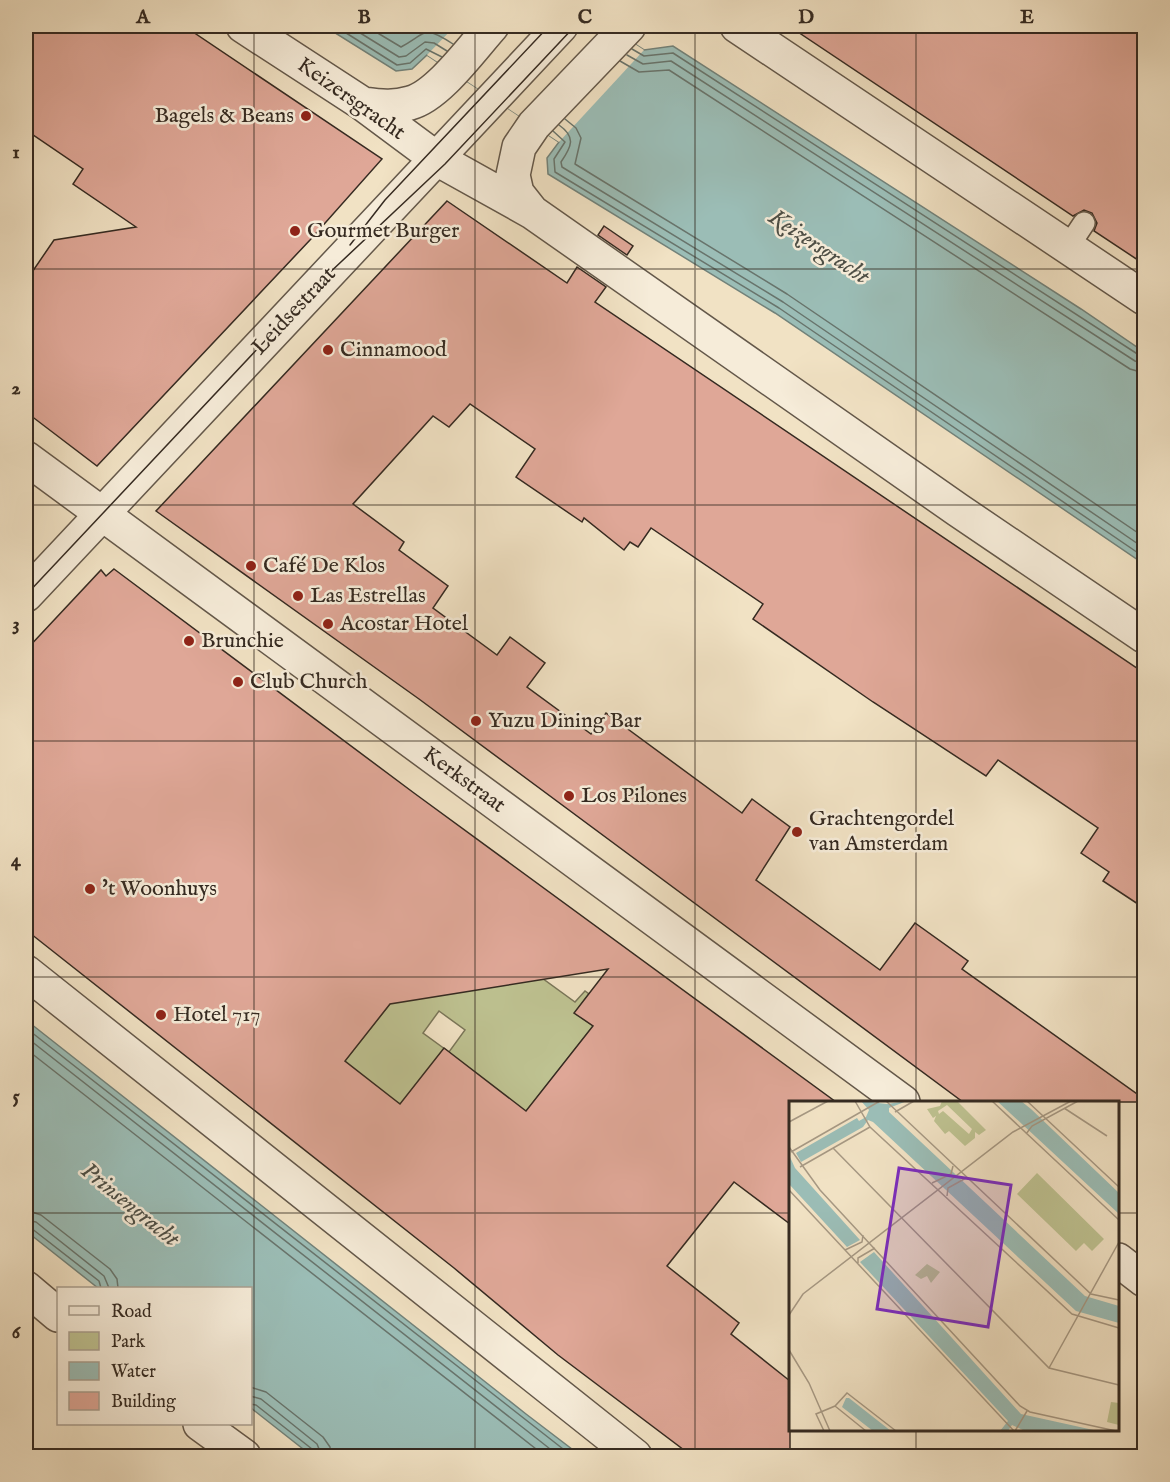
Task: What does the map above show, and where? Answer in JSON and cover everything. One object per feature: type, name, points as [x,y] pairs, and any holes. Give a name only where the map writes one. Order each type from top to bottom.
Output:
[{"type":"street","name":"Keizersgracht","points":[[243,26],[363,104],[437,159],[532,212],[958,510],[1144,636]]},
{"type":"street","points":[[363,104],[385,107],[412,103],[433,89],[452,71],[492,26]]},
{"type":"street","name":"Leidsestraat","points":[[26,595],[561,26]]},
{"type":"street","points":[[737,26],[1076,235],[1144,298]]},
{"type":"street","points":[[532,212],[517,193],[513,176],[519,147],[534,125],[624,30]]},
{"type":"street","name":"Kerkstraat","points":[[26,458],[902,1101]]},
{"type":"street","points":[[26,972],[634,1456]]},
{"type":"street","points":[[1119,1261],[1144,1280]]},
{"type":"street","points":[[26,1288],[57,1314]]},
{"type":"street","points":[[201,1425],[244,1456]]},
{"type":"green space","points":[[445,934],[528,968],[575,1002],[585,991],[589,994],[575,1013],[593,1026],[517,1123],[400,1104],[340,1067]],"holes":[[[439,1011],[465,1030],[449,1052],[423,1033]]]},
{"type":"water","points":[[324,26],[607,26],[644,50],[673,46],[1081,309],[1144,352],[1144,564],[775,313],[548,174],[547,158],[559,142],[427,55],[412,69],[396,71]]},
{"type":"water","name":"Prinsengracht","points":[[26,1020],[581,1456],[312,1456],[252,1409],[252,1287],[97,1287],[26,1231]]},
{"type":"pier","points":[[455,26],[607,26],[644,50],[559,142],[427,55]]},
{"type":"building","points":[[26,26],[184,26],[382,159],[310,240],[97,466],[26,412],[26,281],[54,240],[136,227],[73,184],[83,169],[26,130]]},
{"type":"building","points":[[789,26],[1144,26],[1144,264],[1094,231],[1097,223],[1092,213],[1084,210],[1073,216]]},
{"type":"building","points":[[447,201],[567,283],[577,267],[606,287],[595,302],[1144,673],[1144,908],[1103,881],[1109,872],[1081,853],[1098,828],[998,760],[986,776],[873,702],[753,619],[763,604],[651,528],[638,547],[630,542],[624,550],[584,518],[582,522],[516,477],[535,449],[470,404],[449,427],[433,416],[353,504],[404,542],[399,550],[448,586],[433,608],[497,655],[510,637],[545,663],[527,687],[591,734],[606,713],[742,813],[752,799],[790,827],[756,880],[880,970],[915,923],[968,961],[962,969],[1144,1099],[1144,1102],[962,1101],[419,699],[156,511]]},
{"type":"building","points":[[604,226],[633,246],[627,255],[598,235]]},
{"type":"building","points":[[114,569],[414,793],[835,1101],[789,1101],[789,1223],[734,1182],[667,1266],[739,1323],[731,1334],[789,1380],[790,1456],[692,1456],[558,1355],[454,1268],[26,930],[26,650],[101,570],[106,576]],"holes":[[[608,969],[574,1013],[593,1026],[526,1111],[444,1048],[400,1104],[345,1061],[390,1004]]]},
{"type":"tram line","points":[[350,245],[385,200],[549,26]]},
{"type":"tram line","points":[[26,595],[325,277],[445,164],[575,26]]},
{"type":"place","name":"Bagels & Beans","points":[[306,116]]},
{"type":"place","name":"Gourmet Burger","points":[[295,231]]},
{"type":"place","name":"Cinnamood","points":[[328,350]]},
{"type":"place","name":"Café De Klos","points":[[251,566]]},
{"type":"place","name":"Las Estrellas","points":[[298,596]]},
{"type":"place","name":"Acostar Hotel","points":[[328,624]]},
{"type":"place","name":"Brunchie","points":[[189,641]]},
{"type":"place","name":"Club Church","points":[[238,682]]},
{"type":"place","name":"Yuzu Dining Bar","points":[[476,721]]},
{"type":"place","name":"Los Pilones","points":[[569,796]]},
{"type":"place","name":"Grachtengordel van Amsterdam","points":[[797,832]]},
{"type":"place","name":"'t Woonhuys","points":[[90,889]]},
{"type":"place","name":"Hotel 717","points":[[161,1015]]}]
